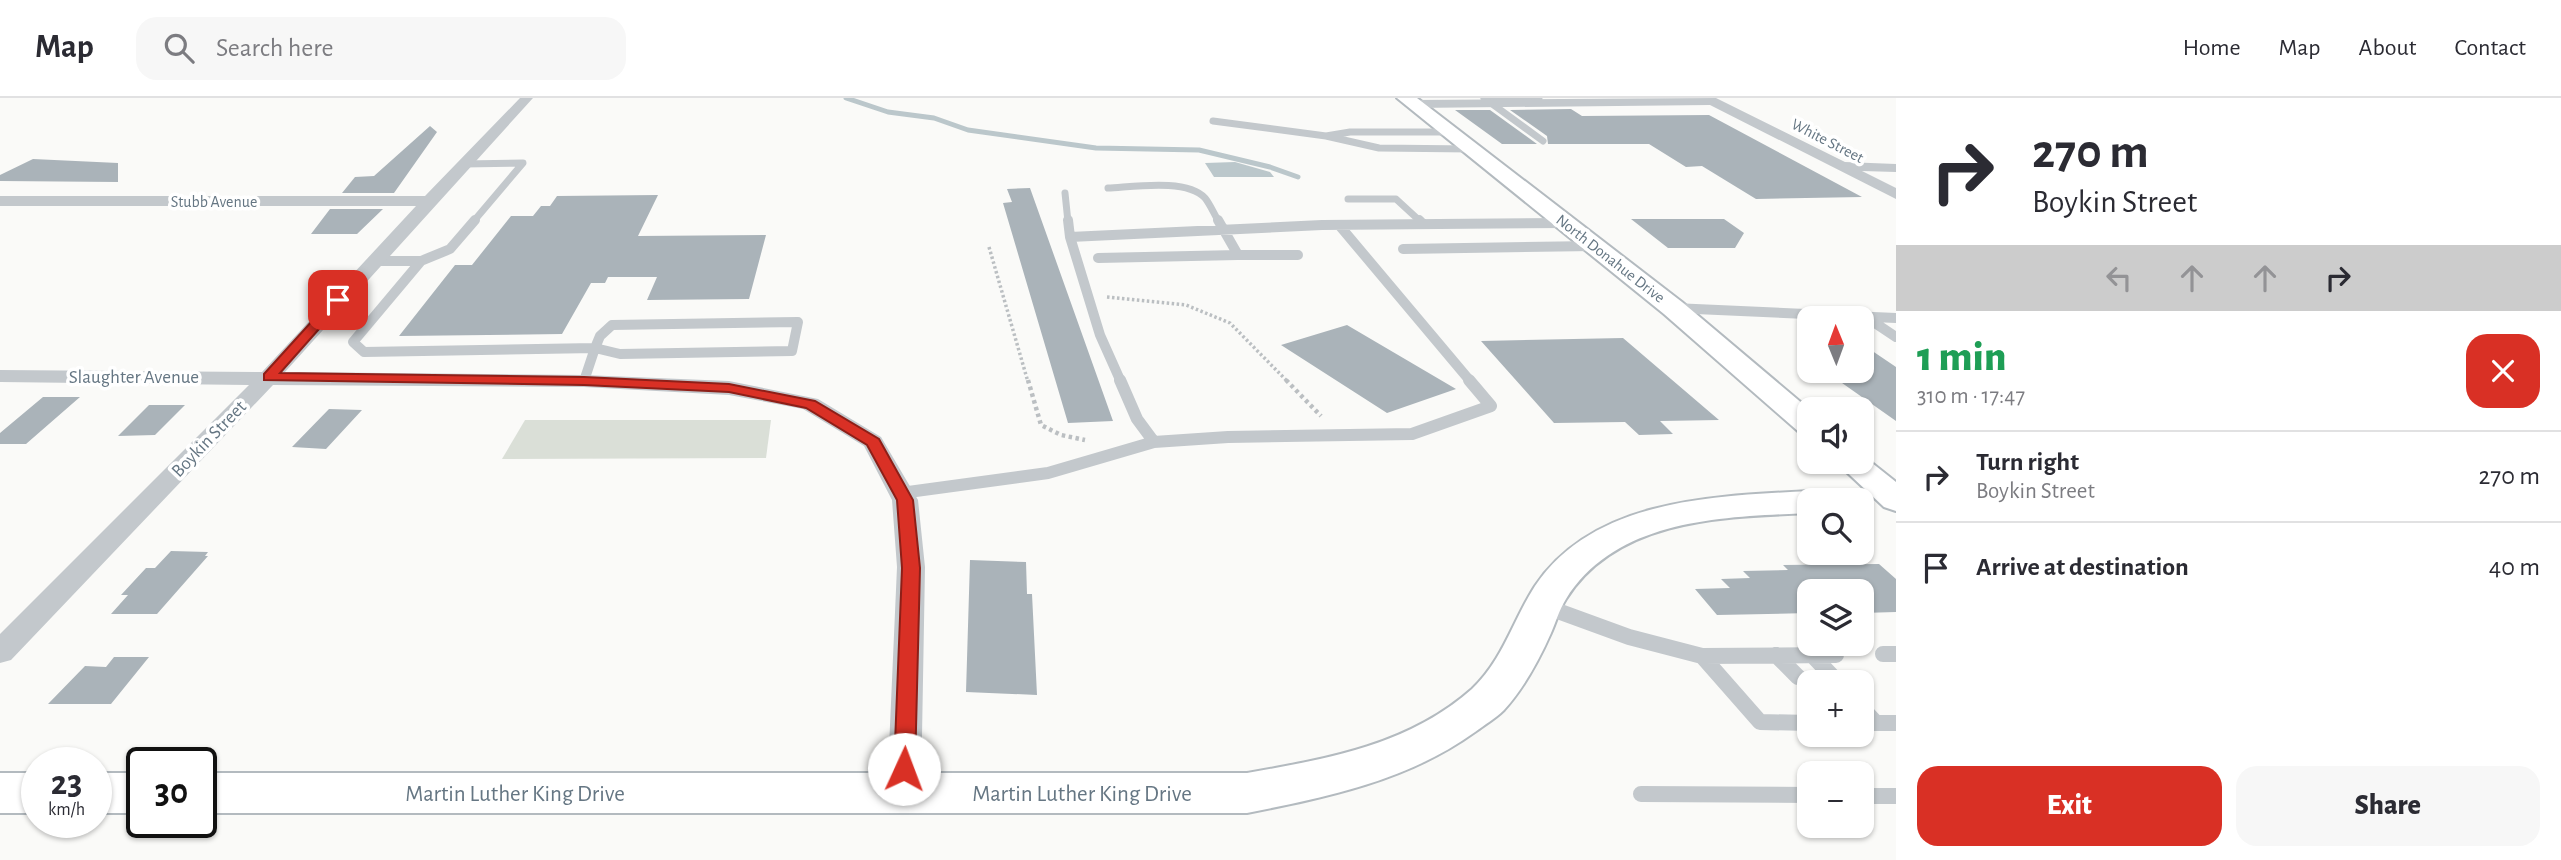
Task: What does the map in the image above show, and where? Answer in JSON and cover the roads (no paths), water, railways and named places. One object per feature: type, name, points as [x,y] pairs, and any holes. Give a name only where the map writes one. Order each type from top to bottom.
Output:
[{"type":"main road","name":"North Donahue Drive","points":[[1410,101],[1673,308],[1797,414]]},
{"type":"main road","points":[[1866,474],[1896,500]]},
{"type":"main road","points":[[1874,500],[1896,500]]},
{"type":"main road","name":"Martin Luther King Drive","points":[[217,793],[1247,793],[1356,771],[1438,738],[1488,699],[1529,640],[1550,593],[1572,566],[1605,542],[1644,523],[1687,512],[1797,503]]},
{"type":"main road","points":[[0,793],[21,793]]},
{"type":"street","name":"Boykin Street","points":[[0,652],[269,377],[428,201],[527,98]]},
{"type":"street","points":[[1410,101],[1709,100]]},
{"type":"street","name":"White Street","points":[[1709,100],[1896,194]]},
{"type":"street","points":[[1840,166],[1896,168]]},
{"type":"street","name":"Stubb Avenue","points":[[0,201],[428,201]]},
{"type":"street","name":"Slaughter Avenue","points":[[0,376],[584,381],[729,388],[810,404],[873,442],[905,500],[911,568],[904,793]]},
{"type":"lane","points":[[1486,100],[1543,141]]},
{"type":"lane","points":[[1213,121],[1326,136],[1347,144],[1377,149],[1471,149]]},
{"type":"lane","points":[[1326,136],[1350,132],[1450,132]]},
{"type":"lane","points":[[373,261],[421,261],[450,249],[523,163],[464,164]]},
{"type":"lane","points":[[1108,188],[1176,187],[1197,192],[1204,197],[1238,255]]},
{"type":"lane","points":[[1065,193],[1070,237],[1100,335],[1137,419],[1154,442]]},
{"type":"lane","points":[[1348,199],[1396,199],[1423,224]]},
{"type":"lane","points":[[1070,237],[1339,225],[1565,223]]},
{"type":"lane","points":[[901,494],[1048,473],[1154,442],[1228,437],[1412,434],[1491,406],[1339,225]]},
{"type":"lane","points":[[1403,249],[1594,246]]},
{"type":"lane","points":[[1098,258],[1298,255]]},
{"type":"lane","points":[[421,261],[353,342],[364,352],[595,348],[620,354],[792,351],[798,322],[612,325],[600,337],[595,348],[584,381]]},
{"type":"lane","points":[[1673,308],[1797,314]]},
{"type":"lane","points":[[1874,317],[1896,318]]},
{"type":"lane","points":[[1874,322],[1896,337]]},
{"type":"lane","points":[[1544,606],[1629,637],[1702,656],[1797,655]]},
{"type":"lane","points":[[1776,655],[1797,676]]},
{"type":"lane","points":[[1702,656],[1760,722],[1797,723]]},
{"type":"lane","points":[[1813,656],[1826,670]]},
{"type":"lane","points":[[1874,723],[1896,723]]},
{"type":"lane","points":[[1641,794],[1797,795]]},
{"type":"lane","points":[[1874,796],[1896,796]]},
{"type":"waterway","points":[[846,98],[888,112],[934,118],[968,130],[1096,148],[1199,150],[1270,167],[1298,177]]}]
